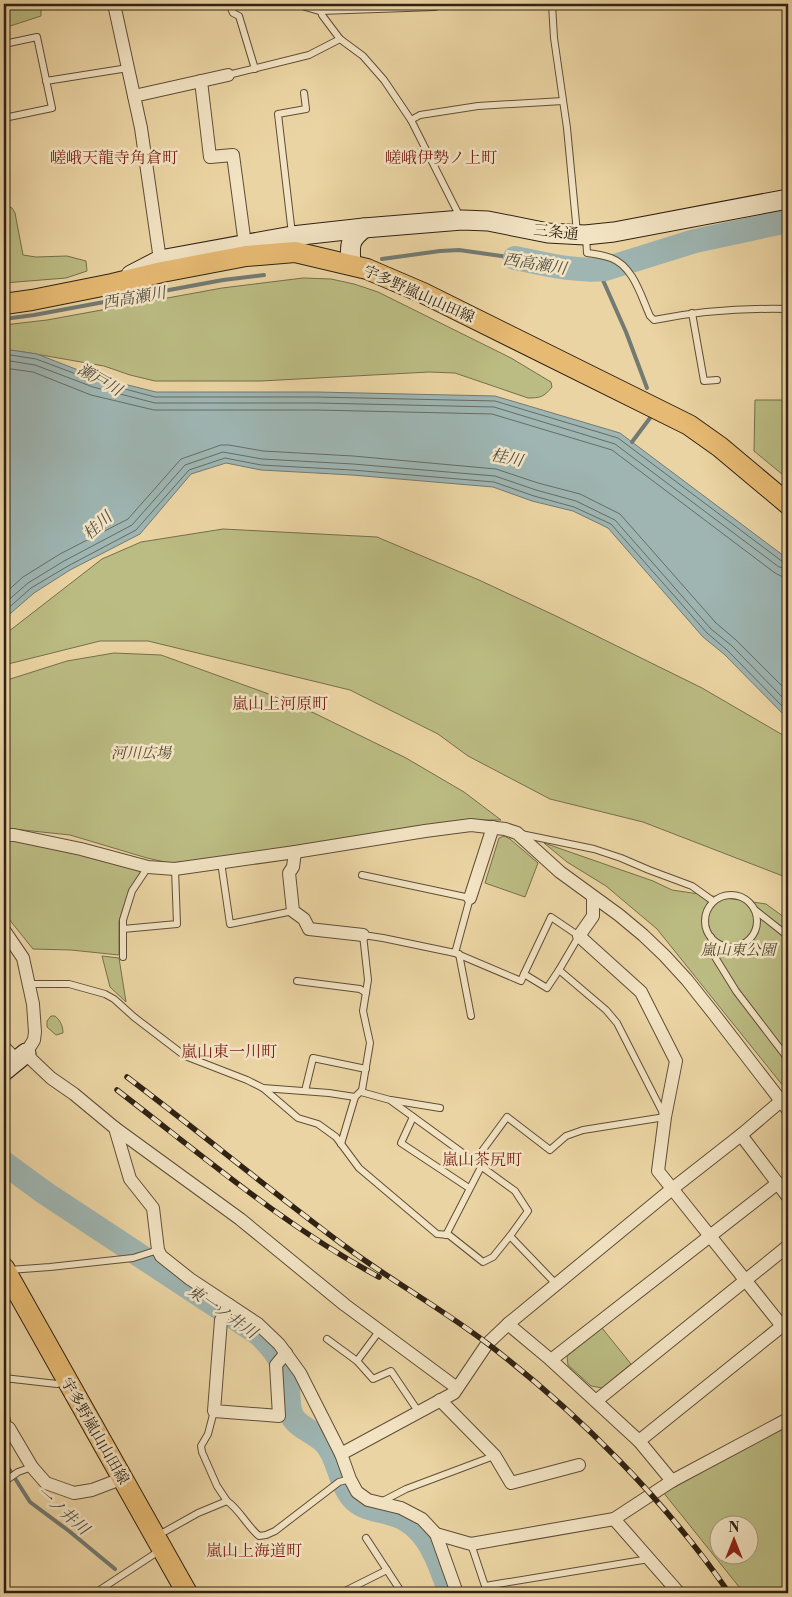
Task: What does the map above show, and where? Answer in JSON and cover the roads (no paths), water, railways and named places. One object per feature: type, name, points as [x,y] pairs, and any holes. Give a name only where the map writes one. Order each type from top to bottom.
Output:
[{"type":"main road","name":"三条通","points":[[294,244],[304,246],[364,228],[462,220],[488,221],[548,233],[581,235],[614,232],[788,200]]},
{"type":"main road","points":[[351,265],[350,242],[364,228]]},
{"type":"main road","name":"宇多野嵐山山田線","points":[[4,304],[112,284],[161,266],[246,250],[294,244],[367,269],[423,293],[689,425],[720,447],[788,504]]},
{"type":"main road","points":[[4,1071],[22,1055]]},
{"type":"main road","name":"宇多野嵐山山田線","points":[[4,1269],[187,1593]]},
{"type":"street","points":[[114,4],[141,128],[161,266]]},
{"type":"street","points":[[306,4],[320,8],[435,4]]},
{"type":"street","points":[[134,96],[228,75]]},
{"type":"street","points":[[201,81],[210,157],[233,155],[246,250]]},
{"type":"street","points":[[4,834],[73,847],[148,867],[175,869],[295,852],[425,830],[471,825],[493,827],[517,833],[560,872],[643,935],[682,974],[785,1105],[741,1135],[672,1189],[508,1324],[487,1344],[454,1392],[341,1454]]},
{"type":"street","points":[[470,898],[493,827]]},
{"type":"street","points":[[295,852],[293,867],[289,873],[293,911],[304,919],[309,930],[362,935]]},
{"type":"street","points":[[593,897],[593,916],[579,936],[641,992],[676,1062],[665,1117],[658,1171],[782,1326],[639,1441]]},
{"type":"street","points":[[4,930],[24,958],[33,1004],[36,1032],[34,1040],[22,1055],[32,1060],[51,1078],[74,1094],[115,1128],[240,1219],[345,1305],[457,1388]]},
{"type":"street","points":[[115,1128],[130,1179],[155,1213],[153,1252],[228,1307],[269,1333],[279,1344],[282,1356],[300,1373],[341,1454],[345,1480],[361,1496],[377,1503],[401,1508],[422,1519],[436,1534],[457,1593]]},
{"type":"street","points":[[741,1135],[788,1197]]},
{"type":"street","points":[[551,1360],[778,1183]]},
{"type":"street","points":[[596,1401],[788,1246]]},
{"type":"street","points":[[228,1307],[221,1320],[214,1411],[278,1416],[276,1365],[282,1356]]},
{"type":"street","points":[[508,1324],[551,1360],[639,1441],[672,1481]]},
{"type":"street","points":[[440,1400],[495,1456],[511,1484],[579,1465]]},
{"type":"street","points":[[436,1534],[471,1544],[614,1519],[672,1481],[788,1419]]},
{"type":"street","points":[[9,1428],[32,1467],[46,1483],[74,1493],[92,1490],[113,1482],[121,1476]]},
{"type":"street","points":[[614,1519],[679,1593]]},
{"type":"lane","points":[[229,4],[233,13],[239,16],[255,69]]},
{"type":"lane","points":[[552,4],[554,38],[581,235],[587,253],[610,257],[623,267],[632,277],[650,316],[654,320],[709,311],[764,308],[788,309]]},
{"type":"lane","points":[[320,8],[322,15],[340,39],[363,56],[384,80],[411,120],[462,220]]},
{"type":"lane","points":[[4,44],[37,37],[52,108],[4,118]]},
{"type":"lane","points":[[228,75],[309,55],[340,39]]},
{"type":"lane","points":[[46,81],[128,68]]},
{"type":"lane","points":[[294,244],[278,114],[306,109],[304,93]]},
{"type":"lane","points":[[411,120],[420,115],[478,106],[563,101]]},
{"type":"lane","points":[[692,313],[704,381],[717,380]]},
{"type":"lane","points":[[517,833],[594,849],[621,858],[692,886],[713,901]]},
{"type":"lane","points":[[221,862],[230,924],[293,911]]},
{"type":"lane","points":[[122,957],[122,920],[132,891],[148,867]]},
{"type":"lane","points":[[122,929],[177,924],[175,869]]},
{"type":"lane","points":[[362,875],[470,898],[457,953],[471,1016]]},
{"type":"lane","points":[[754,909],[757,924],[751,938],[745,943],[738,946],[723,946],[716,942],[707,931],[705,923],[708,908],[713,901],[720,897],[736,895],[743,898],[788,936]]},
{"type":"lane","points":[[341,1144],[355,1097],[362,1090],[370,1043],[363,1011],[368,980],[362,935],[457,953],[521,982],[524,974],[550,917],[579,936],[547,988],[524,974]]},
{"type":"lane","points":[[711,937],[715,956],[736,991],[788,1059]]},
{"type":"lane","points":[[474,1162],[507,1117],[550,1150],[566,1136],[583,1130],[665,1117],[617,1023],[606,1010],[559,970]]},
{"type":"lane","points":[[297,981],[360,989],[366,993]]},
{"type":"lane","points":[[28,984],[68,984],[105,994],[114,999],[134,1017],[185,1056],[263,1088],[298,1118],[318,1124],[336,1137],[359,1168],[437,1234],[449,1234],[483,1262],[493,1257],[528,1211],[515,1191],[390,1100]]},
{"type":"lane","points":[[4,1043],[22,1055]]},
{"type":"lane","points":[[305,1091],[313,1058],[366,1069]]},
{"type":"lane","points":[[263,1088],[355,1097]]},
{"type":"lane","points":[[361,1092],[390,1100],[440,1108]]},
{"type":"lane","points":[[413,1117],[401,1143],[469,1188]]},
{"type":"lane","points":[[446,1234],[481,1167]]},
{"type":"lane","points":[[510,1236],[556,1284]]},
{"type":"lane","points":[[4,1269],[50,1267],[133,1258],[153,1252]]},
{"type":"lane","points":[[357,1361],[380,1330]]},
{"type":"lane","points":[[327,1339],[357,1361],[373,1378],[391,1371],[418,1412]]},
{"type":"lane","points":[[4,1378],[57,1384],[66,1380]]},
{"type":"lane","points":[[4,1410],[9,1428]]},
{"type":"lane","points":[[214,1411],[208,1434],[201,1446],[217,1486],[227,1501],[234,1506],[259,1536],[275,1531],[345,1480]]},
{"type":"lane","points":[[377,1503],[406,1489],[495,1456]]},
{"type":"lane","points":[[4,1482],[18,1472],[32,1467]]},
{"type":"lane","points":[[95,1593],[198,1513],[227,1501]]},
{"type":"lane","points":[[366,1538],[402,1593]]},
{"type":"lane","points":[[471,1544],[485,1586],[648,1558]]},
{"type":"lane","points":[[341,1593],[387,1570]]},
{"type":"water","points":[[4,349],[37,354],[96,377],[156,392],[317,392],[495,396],[620,433],[788,559],[788,719],[724,654],[703,637],[608,528],[573,511],[532,501],[493,487],[352,475],[261,470],[226,463],[191,474],[140,534],[70,570],[34,593],[4,619]]},
{"type":"waterway","name":"西高瀬川","points":[[515,258],[571,268],[605,269],[695,241],[788,221]]},
{"type":"waterway","name":"西高瀬川","points":[[382,259],[459,250],[515,258]]},
{"type":"waterway","name":"西高瀬川","points":[[598,269],[626,332],[647,388]]},
{"type":"waterway","name":"西高瀬川","points":[[4,319],[223,280],[264,275]]},
{"type":"waterway","name":"西高瀬川","points":[[632,442],[650,418]]},
{"type":"waterway","name":"東一ノ井川","points":[[4,1163],[45,1193],[259,1334],[273,1350],[284,1368],[288,1382],[289,1408],[292,1416],[304,1428],[319,1437],[327,1445],[334,1457],[347,1490],[355,1501],[365,1507],[392,1514],[415,1526],[423,1535],[436,1557],[450,1593]]},
{"type":"waterway","name":"一ノ井川","points":[[4,1461],[30,1502],[115,1569]]},
{"type":"railway","points":[[127,1077],[346,1247],[471,1331],[521,1370],[587,1428],[649,1492],[704,1559],[729,1593]]},
{"type":"railway","points":[[117,1090],[244,1189],[310,1235],[379,1277]]},
{"type":"district","name":"嵯峨天龍寺角倉町","points":[[114,157]]},
{"type":"district","name":"嵯峨伊勢ノ上町","points":[[441,157]]},
{"type":"district","name":"嵐山上河原町","points":[[280,703]]},
{"type":"district","name":"嵐山東一川町","points":[[229,1051]]},
{"type":"district","name":"嵐山茶尻町","points":[[482,1159]]},
{"type":"district","name":"嵐山上海道町","points":[[254,1550]]},
{"type":"water label","name":"瀬戸川","points":[[100,379]]},
{"type":"water label","name":"桂川","points":[[507,457]]},
{"type":"water label","name":"桂川","points":[[97,525]]},
{"type":"park label","name":"河川広場","points":[[141,753]]},
{"type":"park label","name":"嵐山東公園","points":[[738,950]]}]
